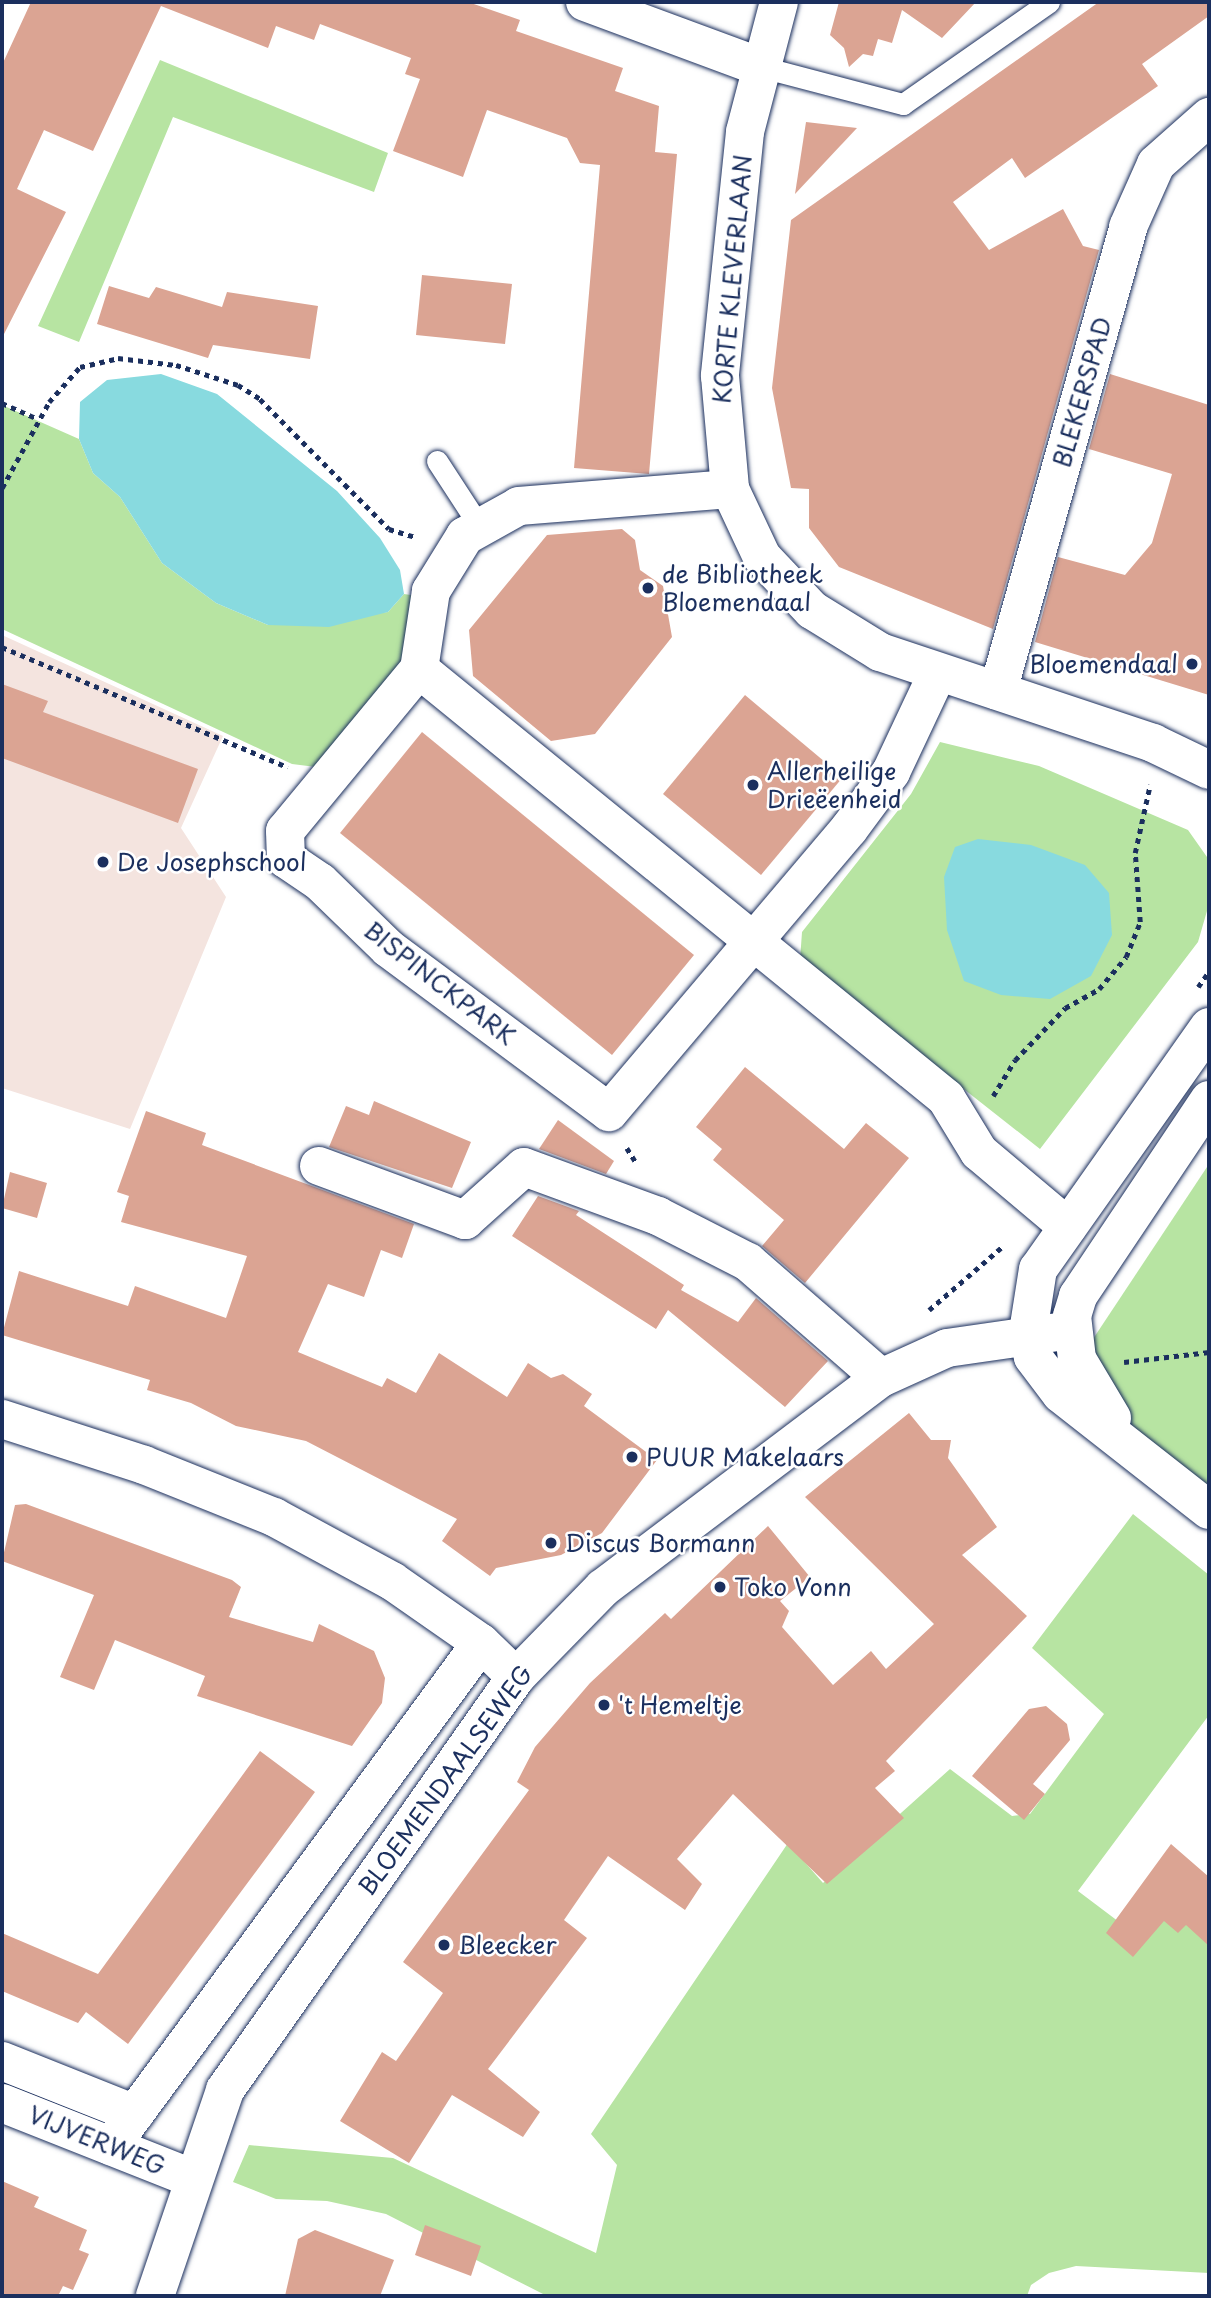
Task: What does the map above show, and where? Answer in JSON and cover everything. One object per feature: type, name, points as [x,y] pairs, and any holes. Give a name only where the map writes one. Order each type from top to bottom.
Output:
[{"type":"street","points":[[585,2],[758,66]]},
{"type":"street","name":"KORTE KLEVERLAAN","points":[[779,2],[758,66],[720,376],[730,489],[762,557],[812,610],[880,652],[1153,743],[1208,770]]},
{"type":"street","name":"BLEKERSPAD","points":[[998,691],[1128,227],[1156,164],[1209,117]]},
{"type":"street","points":[[730,489],[519,506],[471,534],[431,592],[419,670],[946,1098],[979,1152],[1068,1227]]},
{"type":"street","name":"BISPINCKPARK","points":[[419,670],[285,831],[286,859],[320,882],[387,948],[609,1112],[891,772],[938,673]]},
{"type":"street","points":[[1209,1027],[1068,1227],[1032,1283],[1028,1332],[1044,1376],[1209,1510]]},
{"type":"street","points":[[1140,1452],[1083,1378],[1072,1330],[1088,1273],[1209,1100]]},
{"type":"street","points":[[319,1166],[465,1220],[524,1167],[658,1216],[748,1262],[881,1378]]},
{"type":"street","name":"BLOEMENDAALSEWEG","points":[[155,2296],[191,2178],[225,2090],[516,1677],[603,1588],[881,1378],[947,1348],[1028,1332],[1072,1330]]},
{"type":"street","points":[[2,1419],[144,1465],[274,1517],[392,1581],[481,1643],[516,1677]]},
{"type":"street","points":[[111,2146],[481,1643]]},
{"type":"street","name":"VIJVERWEG","points":[[2,2061],[135,2114]]},
{"type":"street","name":"VIJVERWEG","points":[[2,2102],[191,2178]]},
{"type":"lane","points":[[758,66],[903,104],[1049,2]]},
{"type":"lane","points":[[437,461],[471,534]]},
{"type":"path","points":[[2,488],[38,419],[80,367],[118,358],[176,365],[260,399],[389,529],[471,534]]},
{"type":"path","points":[[2,403],[38,419]]},
{"type":"path","points":[[2,647],[324,784]]},
{"type":"path","points":[[990,1102],[1015,1060],[1065,1008],[1099,989],[1126,957],[1140,922],[1135,853],[1150,788]]},
{"type":"path","points":[[923,1314],[1013,1238]]},
{"type":"path","points":[[1120,1363],[1209,1352]]},
{"type":"shaded area","name":"De Josephschool","points":[[2,635],[223,736],[181,828],[226,897],[130,1129],[2,1088]]},
{"type":"green space","points":[[160,60],[388,153],[374,192],[173,117],[79,342],[38,326]]},
{"type":"green space","points":[[2,405],[79,439],[93,473],[120,497],[162,563],[216,603],[268,625],[388,612],[404,594],[424,597],[421,637],[316,767],[292,764],[2,629]]},
{"type":"green space","points":[[940,742],[1039,766],[1188,830],[1207,857],[1209,904],[1198,942],[1040,1149],[800,960],[802,932],[911,794]]},
{"type":"green space","points":[[1209,1164],[1209,1501],[1119,1430],[1087,1348]]},
{"type":"green space","points":[[1133,1514],[1209,1575],[1209,1715],[1078,1891],[1139,1937],[1167,1899],[1199,1923],[1209,1910],[1209,2273],[1076,2266],[1049,2273],[1031,2285],[1027,2296],[547,2296],[386,2214],[327,2201],[276,2199],[233,2182],[249,2145],[393,2158],[596,2253],[617,2165],[591,2134],[788,1843],[823,1883],[950,1769],[1012,1816],[1030,1814],[1104,1714],[1032,1648]]},
{"type":"water","points":[[161,374],[217,394],[337,491],[380,538],[400,570],[404,594],[388,612],[329,627],[268,625],[216,603],[162,563],[120,497],[93,473],[79,439],[80,402],[107,380]]},
{"type":"water","points":[[978,839],[1031,845],[1085,865],[1109,893],[1112,935],[1091,976],[1050,999],[1001,995],[964,981],[947,930],[944,877],[955,847]]},
{"type":"building","points":[[31,2],[468,2],[520,20],[516,31],[623,68],[615,91],[659,106],[655,152],[677,154],[649,474],[574,468],[600,165],[580,163],[567,138],[487,110],[463,177],[393,151],[420,79],[405,74],[411,58],[320,24],[314,40],[276,26],[268,48],[161,6],[93,151],[44,130],[17,189],[66,212],[2,338],[2,65]]},
{"type":"building","points":[[839,2],[976,2],[942,38],[902,10],[892,43],[878,39],[873,56],[863,54],[849,67],[844,48],[830,35]]},
{"type":"building","points":[[1099,2],[1209,2],[1209,16],[1142,64],[1158,86],[1025,178],[1012,158],[953,202],[989,250],[1063,209],[1083,246],[1099,250],[993,629],[839,567],[809,528],[809,489],[791,488],[772,388],[791,220]]},
{"type":"building","points":[[806,122],[857,128],[795,194]]},
{"type":"building","points":[[422,275],[512,284],[505,344],[416,335]]},
{"type":"building","points":[[109,286],[149,298],[156,287],[222,307],[227,292],[318,306],[310,359],[213,345],[208,358],[97,324]]},
{"type":"building","points":[[1110,374],[1209,405],[1209,695],[1035,642],[1058,557],[1125,575],[1152,543],[1172,474],[1089,449]]},
{"type":"building","points":[[622,529],[635,540],[640,570],[663,586],[672,637],[595,734],[551,741],[473,676],[469,630],[547,535]]},
{"type":"building","points":[[2,684],[48,701],[43,712],[198,769],[178,823],[2,758]]},
{"type":"building","name":"Allerheilige Drieëenheid","points":[[745,695],[843,777],[761,875],[663,794]]},
{"type":"building","points":[[422,732],[694,955],[612,1055],[340,833]]},
{"type":"building","points":[[745,1067],[844,1149],[866,1123],[909,1158],[805,1283],[762,1246],[784,1220],[713,1160],[722,1149],[696,1127]]},
{"type":"building","points":[[374,1101],[471,1142],[452,1188],[329,1147],[346,1106],[369,1115]]},
{"type":"building","points":[[146,1111],[206,1133],[202,1145],[414,1224],[402,1258],[381,1250],[364,1297],[328,1284],[298,1352],[382,1387],[387,1378],[416,1393],[439,1353],[507,1397],[528,1363],[551,1378],[563,1374],[592,1394],[584,1406],[657,1460],[602,1533],[561,1555],[496,1568],[490,1576],[442,1541],[457,1519],[306,1441],[236,1426],[191,1403],[147,1390],[150,1380],[2,1335],[19,1271],[128,1306],[135,1286],[226,1318],[247,1256],[121,1222],[129,1196],[117,1192]]},
{"type":"building","points":[[558,1120],[614,1161],[606,1174],[539,1149]]},
{"type":"building","points":[[10,1172],[47,1183],[37,1218],[2,1208]]},
{"type":"building","points":[[538,1196],[579,1211],[576,1215],[684,1285],[681,1290],[738,1322],[756,1298],[828,1361],[785,1407],[668,1310],[656,1329],[512,1236]]},
{"type":"building","points":[[909,1413],[931,1440],[951,1440],[948,1458],[997,1527],[962,1555],[1027,1616],[886,1761],[895,1771],[875,1788],[904,1818],[827,1884],[733,1794],[677,1859],[702,1884],[685,1910],[608,1856],[564,1920],[587,1938],[488,2069],[540,2112],[523,2137],[452,2095],[409,2163],[340,2121],[382,2052],[396,2061],[443,1993],[403,1962],[529,1790],[517,1782],[535,1747],[590,1683],[665,1613],[671,1619],[768,1526],[810,1577],[780,1601],[789,1611],[782,1627],[833,1685],[871,1651],[886,1669],[934,1624],[805,1497]]},
{"type":"building","points":[[26,1504],[232,1580],[241,1587],[229,1617],[313,1642],[319,1624],[374,1651],[385,1678],[382,1703],[352,1746],[197,1696],[205,1676],[115,1640],[94,1690],[60,1677],[94,1595],[2,1561],[15,1505]]},
{"type":"building","points":[[1046,1706],[1067,1724],[1070,1740],[1033,1784],[1045,1794],[1024,1820],[972,1776],[1029,1709]]},
{"type":"building","points":[[260,1751],[315,1792],[128,2044],[86,2012],[78,2023],[2,1991],[2,1933],[98,1974]]},
{"type":"building","points":[[1171,1844],[1209,1877],[1209,1946],[1186,1925],[1178,1933],[1164,1921],[1133,1957],[1106,1933]]},
{"type":"building","points":[[2,2181],[39,2197],[34,2207],[87,2230],[79,2250],[89,2254],[73,2290],[63,2286],[58,2296],[2,2296]]},
{"type":"building","points":[[425,2225],[481,2246],[471,2276],[415,2255]]},
{"type":"building","points":[[315,2230],[394,2260],[380,2296],[285,2296],[298,2239]]},
{"type":"place","name":"de Bibliotheek Bloemendaal","points":[[648,588]]},
{"type":"place","name":"Bloemendaal","points":[[1192,664]]},
{"type":"place","name":"Allerheilige Drieëenheid","points":[[753,785]]},
{"type":"place","name":"De Josephschool","points":[[103,862]]},
{"type":"place","name":"PUUR Makelaars","points":[[632,1457]]},
{"type":"place","name":"Discus Bormann","points":[[551,1543]]},
{"type":"place","name":"Toko Vonn","points":[[720,1587]]},
{"type":"place","name":"'t Hemeltje","points":[[604,1705]]},
{"type":"place","name":"Bleecker","points":[[444,1945]]}]
